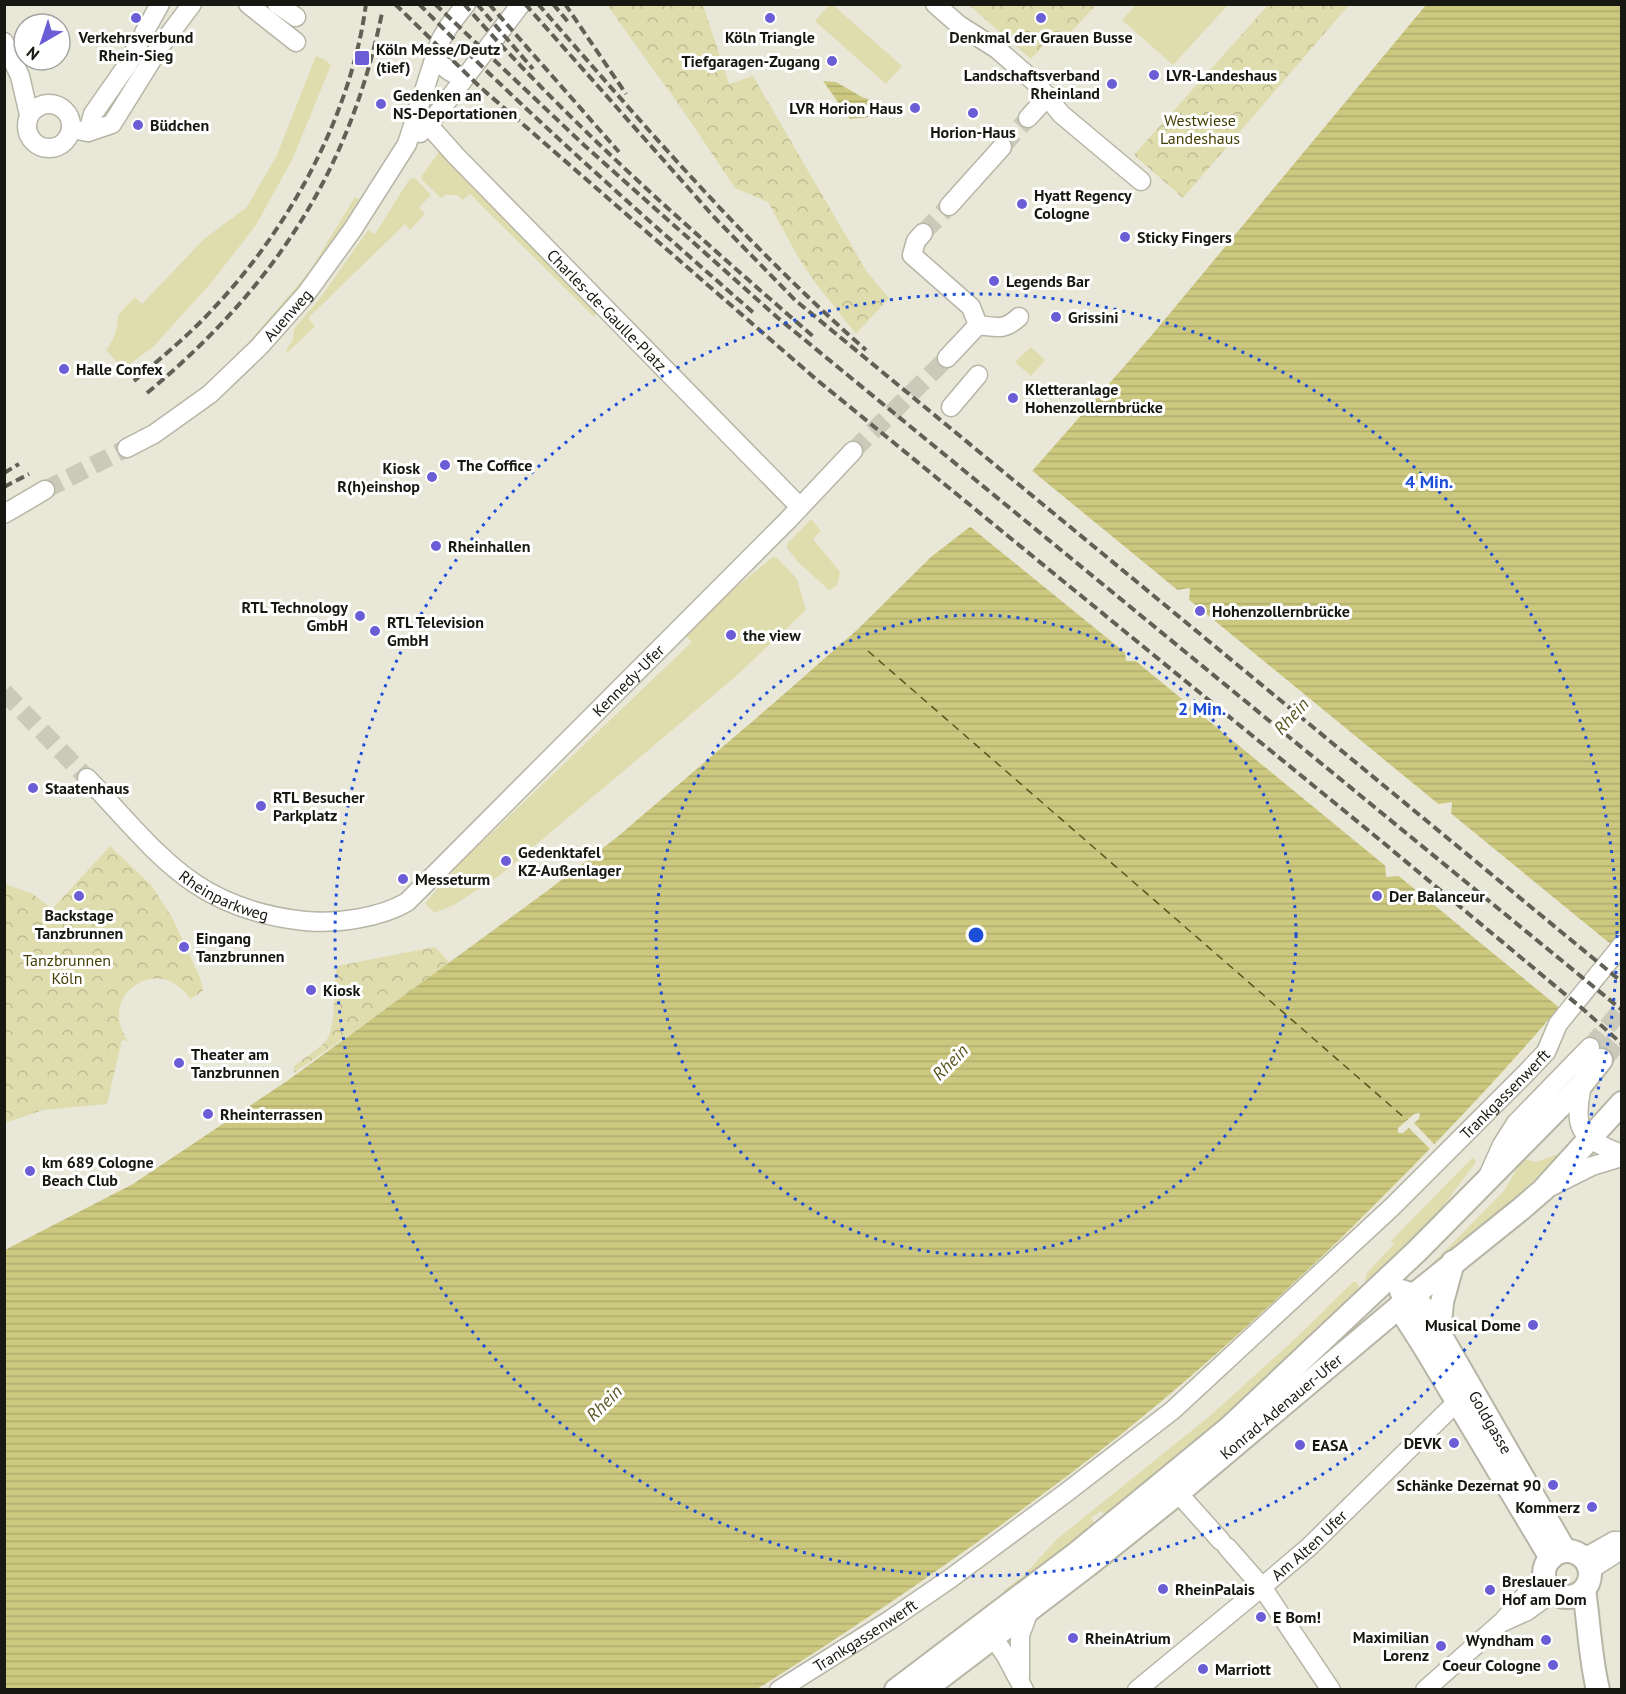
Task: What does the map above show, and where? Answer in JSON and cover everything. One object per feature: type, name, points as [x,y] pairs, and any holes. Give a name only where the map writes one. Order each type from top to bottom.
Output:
[{"type":"main road","name":"Konrad-Adenauer-Ufer","points":[[924,1689],[1077,1553],[1229,1428],[1376,1290],[1582,1083],[1595,1054]]},
{"type":"main road","name":"Konrad-Adenauer-Ufer","points":[[896,1689],[988,1631],[1030,1608],[1088,1565],[1178,1493],[1364,1337],[1404,1298],[1501,1226],[1543,1190],[1590,1139],[1620,1113]]},
{"type":"main road","points":[[1376,1290],[1404,1298],[1417,1251]]},
{"type":"main road","points":[[1364,1337],[1394,1334],[1432,1340],[1453,1262]]},
{"type":"main road","name":"Goldgasse","points":[[1404,1298],[1423,1306],[1432,1340],[1567,1574],[1585,1651],[1591,1659],[1598,1689]]},
{"type":"street","points":[[80,131],[129,64],[160,4]]},
{"type":"street","points":[[4,42],[20,76],[29,115],[27,122],[29,136],[41,147],[52,148],[63,144],[70,135],[80,131],[112,124],[160,47],[192,4]]},
{"type":"street","points":[[248,4],[289,37],[288,12]]},
{"type":"street","name":"Auenweg","points":[[422,118],[435,56],[449,26],[466,4]]},
{"type":"street","name":"Auenweg","points":[[127,448],[154,434],[210,394],[259,347],[312,285],[353,229],[422,118],[465,76],[521,4]]},
{"type":"street","points":[[936,4],[958,25],[997,49],[1048,96],[1061,114],[1141,181]]},
{"type":"street","points":[[435,56],[440,65],[451,72],[465,76]]},
{"type":"street","points":[[20,76],[46,104]]},
{"type":"street","points":[[1028,118],[1048,96]]},
{"type":"street","points":[[29,115],[36,108],[53,104],[65,110],[71,122],[80,131]]},
{"type":"street","name":"Charles-de-Gaulle-Platz","points":[[422,118],[800,507]]},
{"type":"street","points":[[949,206],[1002,147]]},
{"type":"street","points":[[923,233],[916,241],[912,255],[971,307],[978,325]]},
{"type":"street","points":[[978,325],[1000,328],[1008,326],[1019,317]]},
{"type":"street","points":[[947,358],[978,325]]},
{"type":"street","points":[[951,407],[978,375]]},
{"type":"street","name":"Kennedy-Ufer","points":[[400,906],[407,902],[853,451]]},
{"type":"street","points":[[4,514],[45,490]]},
{"type":"street","name":"Rheinparkweg","points":[[87,778],[171,867],[194,884],[240,908],[287,919],[324,923],[349,920],[400,906]]},
{"type":"street","name":"Trankgassenwerft","points":[[779,1689],[890,1620],[956,1585],[1067,1492],[1173,1410],[1369,1229],[1546,1052],[1558,1024],[1622,945]]},
{"type":"street","name":"Konrad-Adenauer-Ufer","points":[[1486,1182],[1510,1131],[1595,1054]]},
{"type":"street","points":[[1582,1083],[1577,1120],[1582,1131],[1590,1139],[1622,1156]]},
{"type":"street","points":[[1543,1190],[1592,1166],[1622,1156]]},
{"type":"street","name":"Am Alten Ufer","points":[[1137,1689],[1309,1546],[1464,1395]]},
{"type":"street","points":[[1178,1493],[1262,1587],[1331,1689]]},
{"type":"street","points":[[1425,1689],[1503,1621],[1528,1592],[1617,1552],[1622,1543]]},
{"type":"street","points":[[1022,1686],[1020,1635],[1030,1608]]},
{"type":"street","points":[[988,1631],[1022,1686]]},
{"type":"green space","points":[[607,5],[703,5],[729,84],[753,76],[867,272],[889,298],[856,334],[798,257],[768,202],[735,188]]},
{"type":"green space","points":[[829,5],[833,5],[902,66],[886,84],[815,21]]},
{"type":"green space","points":[[969,5],[1096,5],[1070,33],[1056,32],[1031,59]]},
{"type":"green space","points":[[1136,5],[1228,5],[1173,65],[1122,20]]},
{"type":"green space","name":"Westwiese Landeshaus","points":[[1268,5],[1349,5],[1183,198],[1134,155]]},
{"type":"green space","points":[[316,56],[331,65],[293,158],[256,225],[211,283],[153,347],[123,369],[106,350],[115,334],[118,315],[135,297],[142,304],[204,239],[247,207],[277,155]]},
{"type":"green space","points":[[439,152],[597,313],[594,317],[470,194],[463,200],[457,195],[446,195],[441,198],[422,180],[421,177]]},
{"type":"green space","points":[[413,178],[431,195],[419,207],[425,214],[410,230],[405,224],[308,318],[315,326],[288,352],[286,350],[293,340],[294,329],[321,297],[368,230],[375,234],[409,180]]},
{"type":"green space","points":[[355,197],[359,199],[310,278],[244,352],[242,350],[309,272]]},
{"type":"green space","points":[[1031,347],[1045,360],[1031,376],[1015,362]]},
{"type":"green space","points":[[811,519],[821,531],[813,539],[840,572],[837,586],[829,590],[798,562],[787,548],[787,544]]},
{"type":"green space","points":[[773,557],[777,558],[797,579],[806,610],[734,678],[500,875],[454,905],[434,913],[425,903],[462,861],[692,642],[686,636],[729,593]]},
{"type":"green space","name":"Tanzbrunnen Köln","points":[[110,846],[151,885],[172,917],[200,978],[203,991],[190,999],[178,985],[163,979],[149,979],[136,985],[125,995],[120,1008],[120,1024],[128,1041],[122,1040],[107,1104],[43,1110],[5,1121],[5,884],[33,894],[52,909]]},
{"type":"green space","points":[[435,947],[449,962],[294,1073],[294,1066],[325,1042],[329,1036],[333,1017],[337,966]]},
{"type":"green space","points":[[1561,1153],[1503,1209],[1428,1273],[1425,1271],[1503,1192],[1523,1159],[1536,1162]]},
{"type":"green space","points":[[1473,1157],[1476,1162],[1423,1233],[1367,1288],[1365,1279],[1367,1273],[1394,1244],[1391,1241]]},
{"type":"green space","points":[[1354,1281],[1358,1284],[1359,1290],[1272,1379],[1106,1516],[1101,1511],[1091,1518],[1098,1528],[1010,1592],[1003,1591],[1022,1577],[1057,1539],[1211,1415],[1297,1337]]},
{"type":"water","name":"Rhein","points":[[1426,5],[1621,5],[1621,930],[1548,1020],[1463,1114],[1362,1217],[1256,1318],[1175,1390],[1075,1470],[986,1535],[896,1599],[757,1689],[5,1690],[5,1250],[133,1184],[287,1081],[616,838],[858,629],[931,557],[1011,495],[1151,336]],"holes":[[[1190,588],[1189,600],[1136,661],[1126,661],[1125,652],[1177,590]],[[1452,802],[1451,814],[1399,876],[1386,877],[1385,865],[1439,804]]]},
{"type":"water","points":[[823,81],[836,82],[862,97],[892,108],[898,114],[850,119]]},
{"type":"pier","points":[[1030,469],[1180,592],[1128,655],[968,525],[1009,493]]},
{"type":"pier","points":[[1187,598],[1442,807],[1388,868],[1132,658]]},
{"type":"pier","points":[[1448,811],[1613,946],[1561,1009],[1395,873]]},
{"type":"pier","points":[[1420,1113],[1419,1119],[1414,1123],[1435,1145],[1431,1150],[1409,1128],[1403,1133],[1398,1133],[1398,1128],[1414,1114]]},
{"type":"ferry route","points":[[868,651],[1407,1120]]},
{"type":"tunnel","points":[[1002,147],[1028,118]]},
{"type":"tunnel","points":[[923,233],[949,206]]},
{"type":"tunnel","points":[[853,451],[947,358]]},
{"type":"tunnel","points":[[45,490],[127,448]]},
{"type":"tunnel","points":[[4,692],[87,778]]},
{"type":"tunnel","points":[[1590,1047],[1622,1009]]},
{"type":"tunnel","points":[[1601,1060],[1622,1035]]},
{"type":"railway","points":[[134,381],[184,338],[212,310],[240,278],[291,207],[331,129],[358,46],[366,4]]},
{"type":"railway","points":[[395,4],[480,87],[817,380],[1380,840],[1622,1044]]},
{"type":"railway","points":[[419,4],[542,124],[756,315]]},
{"type":"railway","points":[[435,4],[585,146],[778,318],[1622,1010]]},
{"type":"railway","points":[[464,4],[547,93],[634,177],[815,338]]},
{"type":"railway","points":[[477,4],[533,69]]},
{"type":"railway","points":[[489,4],[619,152]]},
{"type":"railway","points":[[525,4],[714,217],[795,300],[1622,982]]},
{"type":"railway","points":[[538,4],[696,183],[779,269],[866,350]]},
{"type":"railway","points":[[553,4],[569,23]]},
{"type":"railway","points":[[565,4],[626,94]]},
{"type":"railway","points":[[147,393],[192,353],[232,312],[268,270],[299,224],[326,177],[349,126],[368,71],[382,13]]},
{"type":"railway","points":[[4,473],[19,464]]},
{"type":"railway","points":[[4,487],[29,474]]},
{"type":"place","name":"Verkehrsverbund Rhein-Sieg","points":[[136,18]]},
{"type":"place","name":"Köln Triangle","points":[[770,18]]},
{"type":"place","name":"Denkmal der Grauen Busse","points":[[1041,18]]},
{"type":"place","name":"Köln Messe/Deutz (tief)","points":[[362,58]]},
{"type":"place","name":"Tiefgaragen-Zugang","points":[[832,61]]},
{"type":"place","name":"LVR-Landeshaus","points":[[1154,75]]},
{"type":"place","name":"Landschaftsverband Rheinland","points":[[1112,84]]},
{"type":"place","name":"Gedenken an NS-Deportationen","points":[[381,104]]},
{"type":"place","name":"LVR Horion Haus","points":[[915,108]]},
{"type":"place","name":"Horion-Haus","points":[[973,113]]},
{"type":"place","name":"Büdchen","points":[[138,125]]},
{"type":"place","name":"Hyatt Regency Cologne","points":[[1022,204]]},
{"type":"place","name":"Sticky Fingers","points":[[1125,237]]},
{"type":"place","name":"Legends Bar","points":[[994,281]]},
{"type":"place","name":"Grissini","points":[[1056,317]]},
{"type":"place","name":"Halle Confex","points":[[64,369]]},
{"type":"place","name":"Kletteranlage Hohenzollernbrücke","points":[[1013,398]]},
{"type":"place","name":"The Coffice","points":[[445,465]]},
{"type":"place","name":"Kiosk R(h)einshop","points":[[432,477]]},
{"type":"place","name":"Rheinhallen","points":[[436,546]]},
{"type":"place","name":"Hohenzollernbrücke","points":[[1200,611]]},
{"type":"place","name":"RTL Technology GmbH","points":[[360,616]]},
{"type":"place","name":"RTL Television GmbH","points":[[375,631]]},
{"type":"place","name":"the view","points":[[731,635]]},
{"type":"place","name":"Staatenhaus","points":[[33,788]]},
{"type":"place","name":"RTL Besucher Parkplatz","points":[[261,806]]},
{"type":"place","name":"Gedenktafel KZ-Außenlager","points":[[506,861]]},
{"type":"place","name":"Messeturm","points":[[403,879]]},
{"type":"place","name":"Backstage Tanzbrunnen","points":[[79,896]]},
{"type":"place","name":"Der Balanceur","points":[[1377,896]]},
{"type":"place","name":"Eingang Tanzbrunnen","points":[[184,947]]},
{"type":"place","name":"Kiosk","points":[[311,990]]},
{"type":"place","name":"Theater am Tanzbrunnen","points":[[179,1063]]},
{"type":"place","name":"Rheinterrassen","points":[[208,1114]]},
{"type":"place","name":"km 689 Cologne Beach Club","points":[[30,1171]]},
{"type":"place","name":"Musical Dome","points":[[1533,1325]]},
{"type":"place","name":"DEVK","points":[[1454,1443]]},
{"type":"place","name":"EASA","points":[[1300,1445]]},
{"type":"place","name":"Schänke Dezernat 90","points":[[1553,1485]]},
{"type":"place","name":"Kommerz","points":[[1592,1507]]},
{"type":"place","name":"RheinPalais","points":[[1163,1589]]},
{"type":"place","name":"Breslauer Hof am Dom","points":[[1490,1590]]},
{"type":"place","name":"E Bom!","points":[[1261,1617]]},
{"type":"place","name":"RheinAtrium","points":[[1073,1638]]},
{"type":"place","name":"Wyndham","points":[[1546,1640]]},
{"type":"place","name":"Maximilian Lorenz","points":[[1441,1646]]},
{"type":"place","name":"Coeur Cologne","points":[[1553,1665]]},
{"type":"place","name":"Marriott","points":[[1203,1669]]}]
